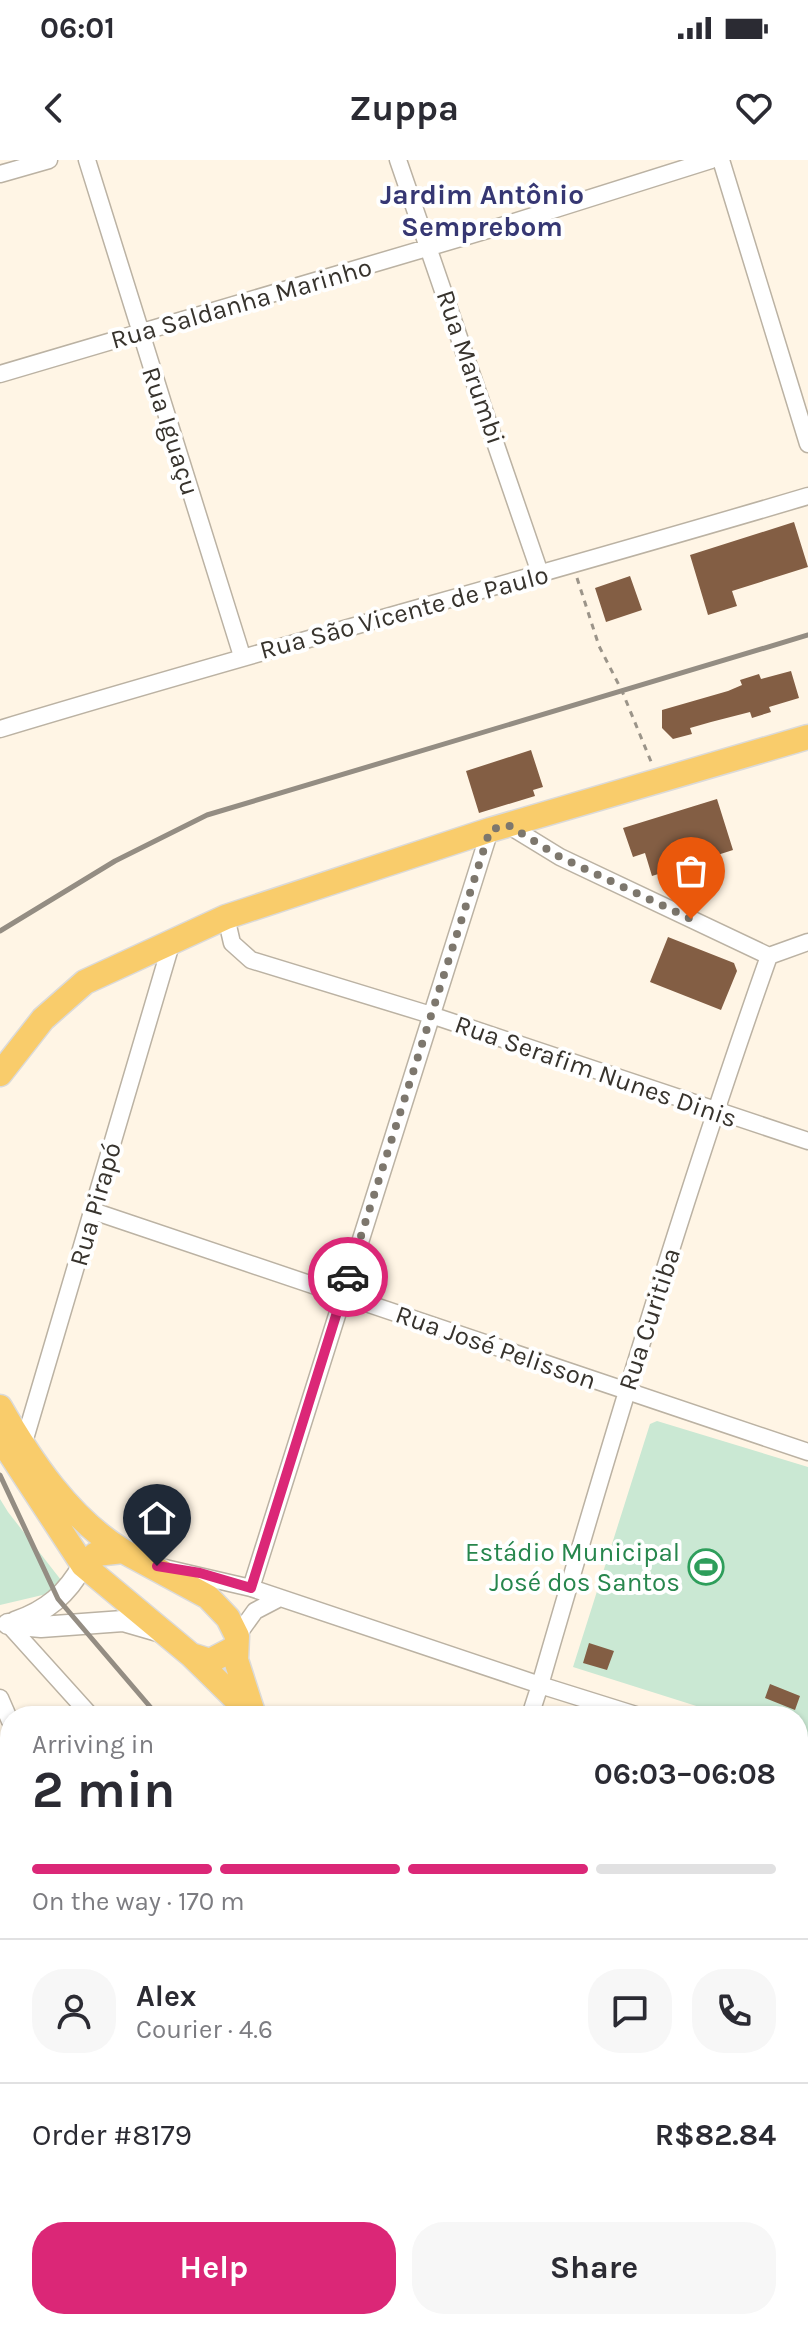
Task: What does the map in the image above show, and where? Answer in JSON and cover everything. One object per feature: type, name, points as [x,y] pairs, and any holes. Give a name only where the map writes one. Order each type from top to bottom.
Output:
[{"type":"main road","points":[[0,1074],[43,1019],[85,982],[226,917],[499,828],[808,737]]},
{"type":"main road","points":[[0,1407],[13,1450],[83,1565],[191,1655],[243,1706]]},
{"type":"main road","points":[[13,1450],[78,1516],[123,1551],[157,1566],[208,1597],[228,1618],[249,1706]]},
{"type":"main road","points":[[83,1565],[96,1554],[123,1551]]},
{"type":"main road","points":[[191,1655],[210,1661],[236,1642]]},
{"type":"street","points":[[0,174],[49,160]]},
{"type":"street","name":"Rua Iguaçu","points":[[87,160],[242,656]]},
{"type":"street","name":"Rua Marumbi","points":[[398,160],[541,576]]},
{"type":"street","name":"Rua Saldanha Marinho","points":[[0,374],[711,160]]},
{"type":"street","points":[[721,160],[808,444]]},
{"type":"street","name":"Rua São Vicente de Paulo","points":[[0,729],[242,656],[541,576],[808,496]]},
{"type":"street","points":[[251,1588],[431,1015],[499,828],[769,956],[808,942]]},
{"type":"street","name":"Rua Serafim Nunes Dinis","points":[[226,917],[232,943],[251,960],[431,1015],[808,1141]]},
{"type":"street","name":"Rua Pirapó","points":[[13,1450],[93,1211],[172,941]]},
{"type":"street","name":"Rua Curitiba","points":[[533,1706],[626,1390],[714,1112],[769,956]]},
{"type":"street","name":"Rua José Pelisson","points":[[93,1211],[808,1452]]},
{"type":"street","points":[[4,1625],[40,1613],[58,1599],[83,1565]]},
{"type":"street","points":[[157,1566],[200,1573],[251,1588],[607,1706]]},
{"type":"street","points":[[236,1642],[255,1611],[278,1599]]},
{"type":"street","points":[[4,1625],[41,1627],[123,1621],[165,1633]]},
{"type":"street","points":[[4,1625],[81,1706]]},
{"type":"path","points":[[574,566],[599,646],[622,691],[659,782]]},
{"type":"green space","name":"Estádio Municipal José dos Santos","points":[[657,1421],[808,1467],[808,1706],[696,1706],[573,1667],[650,1424]]},
{"type":"green space","points":[[0,1499],[8,1512],[68,1589],[0,1605]]},
{"type":"building","points":[[794,522],[808,567],[732,591],[737,606],[708,615],[690,555]]},
{"type":"building","points":[[630,576],[642,610],[606,622],[595,588]]},
{"type":"building","points":[[791,671],[799,698],[769,707],[771,712],[752,718],[750,712],[711,722],[690,728],[692,734],[673,739],[662,728],[662,710],[728,691],[742,685],[740,680],[759,674],[761,679]]},
{"type":"building","points":[[531,750],[543,787],[533,790],[535,796],[479,813],[466,771]]},
{"type":"building","points":[[717,799],[733,850],[652,876],[645,853],[633,857],[623,828]]},
{"type":"building","points":[[668,937],[734,963],[737,971],[721,1010],[650,982]]},
{"type":"building","points":[[589,1643],[614,1651],[607,1670],[583,1663]]},
{"type":"building","points":[[770,1684],[800,1696],[796,1706],[785,1706],[765,1698]]},
{"type":"railway","points":[[0,931],[115,861],[207,815],[808,635]]},
{"type":"railway","points":[[0,1475],[58,1599],[149,1706]]},
{"type":"way so far","points":[[348,1277],[490,830],[508,825],[560,857],[691,919]]},
{"type":"place","name":"Estádio Municipal José dos Santos","points":[[706,1567]]},
{"type":"district","name":"Jardim Antônio Semprebom","points":[[482,210]]},
{"type":"route","points":[[157,1566],[200,1573],[251,1588],[348,1277]]}]
